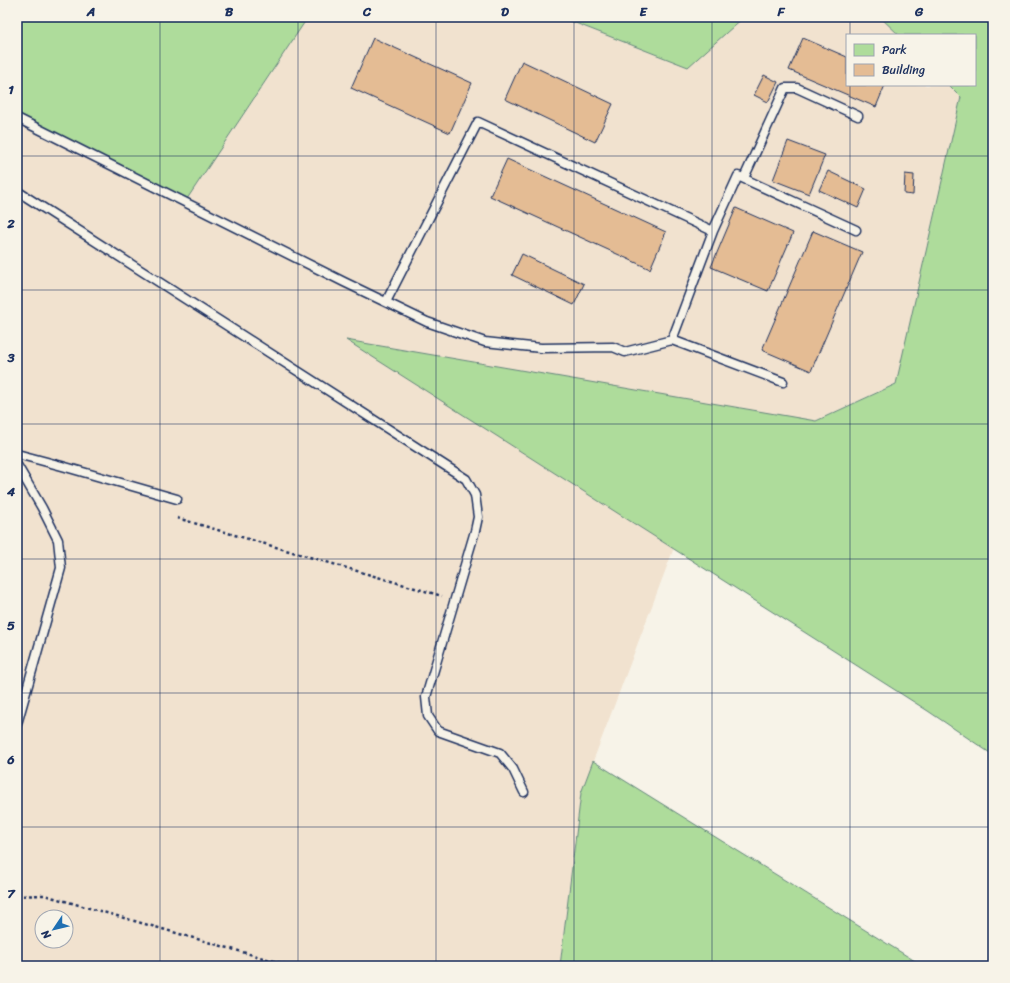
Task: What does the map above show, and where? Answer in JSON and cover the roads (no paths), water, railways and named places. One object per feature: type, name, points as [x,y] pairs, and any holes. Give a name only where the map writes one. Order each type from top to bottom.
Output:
[{"type":"lane","points":[[744,178],[785,88],[797,88],[858,116]]},
{"type":"lane","points":[[17,118],[427,322],[485,342],[541,348],[613,347],[625,352],[672,340],[783,382]]},
{"type":"lane","points":[[386,302],[478,122],[713,231]]},
{"type":"lane","points":[[672,340],[713,231],[738,176],[856,230]]},
{"type":"lane","points":[[17,192],[466,479],[476,495],[478,517],[475,532],[426,698],[428,716],[438,731],[500,753],[513,769],[524,792]]},
{"type":"lane","points":[[17,454],[177,499]]},
{"type":"lane","points":[[17,465],[42,508],[58,540],[61,568],[17,724]]}]
